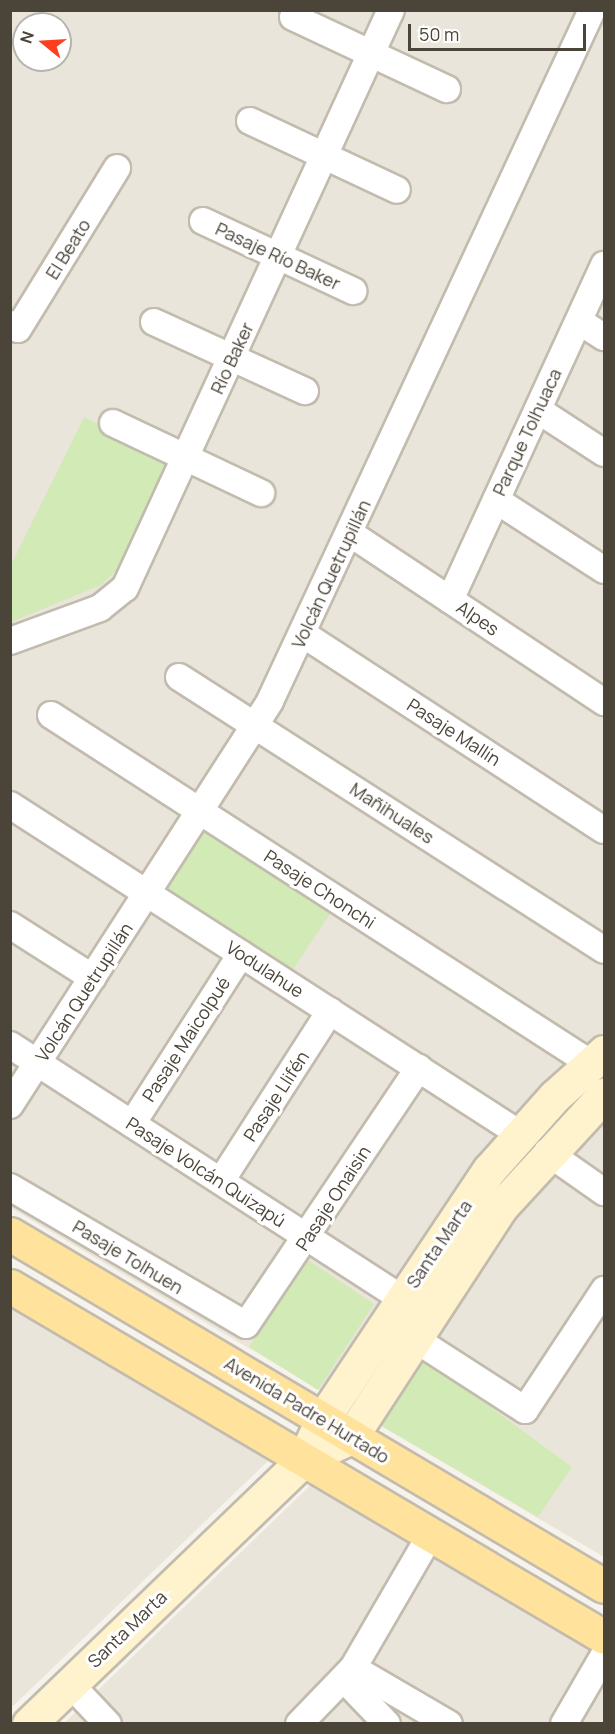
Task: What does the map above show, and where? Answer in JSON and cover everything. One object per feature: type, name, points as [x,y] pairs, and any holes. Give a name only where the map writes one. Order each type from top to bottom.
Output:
[{"type":"main road","name":"Avenida Padre Hurtado","points":[[10,1234],[604,1586]]},
{"type":"main road","points":[[10,1287],[604,1637]]},
{"type":"street","name":"Río Baker","points":[[10,641],[100,608],[120,595],[186,458],[391,10]]},
{"type":"street","name":"Volcán Quetrupillán","points":[[10,1105],[256,725],[351,534],[592,10]]},
{"type":"street","points":[[293,17],[447,89]]},
{"type":"street","points":[[250,121],[398,190]]},
{"type":"street","name":"El Beato","points":[[14,326],[117,168]]},
{"type":"street","name":"Pasaje Río Baker","points":[[203,221],[353,291]]},
{"type":"street","name":"Parque Tolhuaca","points":[[450,600],[604,265]]},
{"type":"street","points":[[579,321],[604,337]]},
{"type":"street","points":[[154,322],[305,391]]},
{"type":"street","points":[[538,410],[604,453]]},
{"type":"street","points":[[113,423],[261,493]]},
{"type":"street","points":[[496,500],[604,570]]},
{"type":"street","name":"Alpes","points":[[351,534],[604,702]]},
{"type":"street","name":"Pasaje Mallín","points":[[303,634],[604,830]]},
{"type":"street","name":"Mañihuales","points":[[179,677],[604,950]]},
{"type":"street","name":"Pasaje Chonchi","points":[[51,715],[201,812],[597,1058]]},
{"type":"street","name":"Vodulahue","points":[[10,805],[520,1134]]},
{"type":"street","points":[[10,925],[93,978]]},
{"type":"street","name":"Pasaje Maicolpué","points":[[132,1124],[241,954]]},
{"type":"street","name":"Pasaje Llifén","points":[[221,1181],[330,1011]]},
{"type":"street","name":"Pasaje Volcán Quizapú","points":[[10,1044],[402,1299]]},
{"type":"street","name":"Santa Marta","points":[[304,1460],[322,1420],[402,1299],[520,1134],[597,1058]]},
{"type":"street","name":"Pasaje Onaisin","points":[[246,1325],[418,1068]]},
{"type":"street","name":"Santa Marta","points":[[29,1724],[304,1460],[351,1437],[500,1208],[547,1152],[604,1095]]},
{"type":"street","points":[[547,1152],[604,1192]]},
{"type":"street","name":"Pasaje Tolhuen","points":[[10,1187],[246,1325]]},
{"type":"street","points":[[415,1339],[525,1410],[604,1290]]},
{"type":"street","points":[[299,1724],[349,1673],[431,1534]]},
{"type":"street","points":[[564,1724],[604,1655]]},
{"type":"street","points":[[349,1673],[387,1724]]},
{"type":"street","points":[[349,1673],[449,1724]]},
{"type":"street","points":[[70,1684],[108,1724]]},
{"type":"shaded area","points":[[11,11],[604,11],[604,1557],[11,1208]]},
{"type":"shaded area","points":[[10,1303],[270,1459],[11,1708],[10,1708]]},
{"type":"shaded area","points":[[319,1477],[604,1650],[604,1723],[63,1724]]},
{"type":"green space","points":[[84,417],[168,458],[122,565],[101,585],[11,622],[10,567]]},
{"type":"green space","points":[[210,823],[336,905],[292,971],[167,890]]},
{"type":"green space","points":[[305,1258],[374,1304],[318,1390],[249,1347]]},
{"type":"green space","points":[[422,1357],[572,1467],[538,1517],[380,1425]]}]
